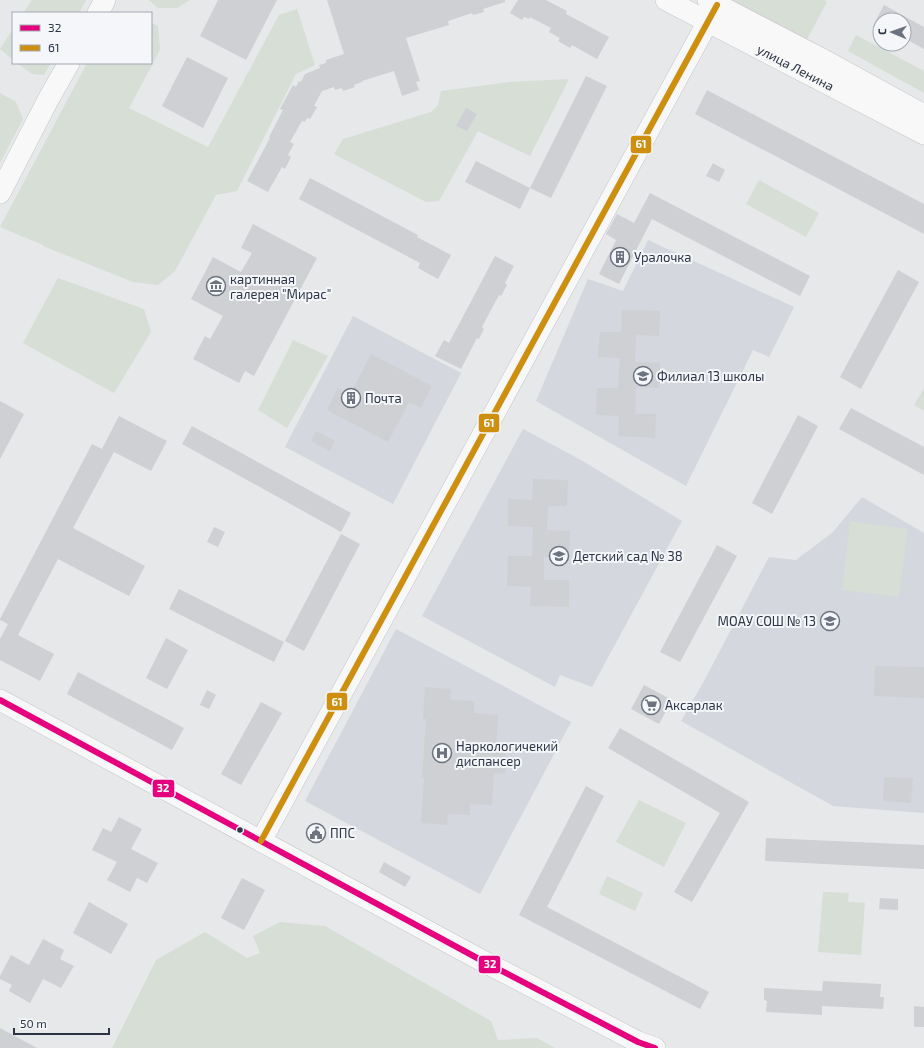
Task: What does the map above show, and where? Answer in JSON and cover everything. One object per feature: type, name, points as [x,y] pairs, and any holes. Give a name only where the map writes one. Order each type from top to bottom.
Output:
[{"type":"main road","points":[[99,12],[105,0]]},
{"type":"main road","name":"улица Ленина","points":[[666,0],[711,9],[820,58],[924,115]]},
{"type":"main road","points":[[261,841],[711,9]]},
{"type":"main road","name":"улица Ленина","points":[[711,9],[924,134]]},
{"type":"main road","points":[[0,193],[49,98],[68,64]]},
{"type":"main road","points":[[0,700],[479,960],[638,1042],[655,1048]]},
{"type":"shaded area","points":[[32,0],[86,0],[80,12],[24,12]]},
{"type":"shaded area","points":[[149,0],[190,0],[177,8],[158,8]]},
{"type":"shaded area","points":[[729,0],[824,0],[827,2],[806,41]]},
{"type":"shaded area","points":[[297,9],[315,65],[296,74],[237,191],[216,195],[175,271],[158,285],[133,282],[0,227],[86,64],[152,64],[152,23],[158,26],[160,50],[129,108],[208,147],[279,15]]},
{"type":"shaded area","points":[[12,31],[12,59],[0,49]]},
{"type":"shaded area","points":[[856,35],[872,43],[872,52],[888,52],[924,71],[924,93],[848,51]]},
{"type":"shaded area","points":[[18,64],[50,64],[44,75],[32,74]]},
{"type":"shaded area","points":[[569,79],[530,156],[478,131],[439,201],[426,202],[334,154],[343,139],[431,112],[438,105],[441,91],[510,82]]},
{"type":"shaded area","points":[[0,93],[16,102],[23,119],[0,163]]},
{"type":"shaded area","points":[[759,180],[819,213],[806,237],[746,204]]},
{"type":"shaded area","name":"Филиал 13 школы","points":[[648,240],[794,307],[769,357],[753,350],[686,486],[536,401],[588,279],[623,291]]},
{"type":"shaded area","points":[[58,278],[144,309],[151,332],[114,393],[23,343]]},
{"type":"shaded area","points":[[353,316],[461,373],[393,504],[285,447]]},
{"type":"shaded area","points":[[293,340],[328,356],[287,428],[258,410]]},
{"type":"shaded area","points":[[924,388],[924,411],[914,405]]},
{"type":"shaded area","name":"Детский сад № 38","points":[[523,429],[581,460],[682,521],[592,687],[560,675],[555,687],[422,616]]},
{"type":"shaded area","name":"МОАУ СОШ № 13","points":[[862,497],[924,533],[924,813],[833,806],[681,721],[704,681],[769,557],[796,560],[833,532]]},
{"type":"shaded area","points":[[850,521],[908,529],[899,597],[842,590]]},
{"type":"shaded area","name":"Наркологичекий диспансер","points":[[396,629],[571,722],[480,894],[305,801]]},
{"type":"shaded area","points":[[639,800],[686,823],[664,867],[616,842]]},
{"type":"shaded area","points":[[607,876],[643,893],[635,911],[599,894]]},
{"type":"shaded area","points":[[823,892],[849,893],[848,902],[865,903],[861,955],[818,952]]},
{"type":"shaded area","points":[[280,922],[325,926],[491,1021],[498,1040],[537,1038],[555,1048],[112,1048],[156,960],[205,932],[247,958],[260,953],[253,936]]},
{"type":"building","points":[[218,0],[277,0],[246,60],[200,36]]},
{"type":"building","points":[[327,0],[505,0],[505,2],[483,9],[484,12],[473,15],[472,13],[448,21],[449,25],[406,38],[420,81],[416,82],[419,90],[402,96],[394,71],[362,81],[354,85],[355,87],[343,91],[342,88],[335,90],[334,87],[322,91],[314,106],[317,107],[310,119],[307,118],[305,122],[302,121],[290,142],[294,144],[288,155],[291,157],[285,169],[282,167],[268,192],[247,181],[270,138],[269,137],[283,110],[280,109],[293,85],[296,87],[299,81],[301,82],[305,74],[320,68],[319,65],[326,63],[326,60],[344,54]]},
{"type":"building","points":[[518,0],[546,0],[567,11],[566,14],[609,37],[597,59],[572,45],[570,48],[558,41],[560,38],[549,32],[551,28],[530,17],[529,19],[524,17],[522,20],[510,13]]},
{"type":"building","points":[[884,5],[897,12],[880,12]]},
{"type":"building","points":[[912,20],[924,27],[924,49],[912,42]]},
{"type":"building","points":[[187,57],[228,78],[203,128],[162,106]]},
{"type":"building","points":[[586,76],[607,86],[551,198],[530,188]]},
{"type":"building","points":[[707,90],[924,204],[924,234],[695,114]]},
{"type":"building","points":[[466,108],[477,114],[467,131],[456,126]]},
{"type":"building","points":[[476,161],[530,188],[520,209],[465,182]]},
{"type":"building","points":[[713,163],[725,170],[719,182],[706,176]]},
{"type":"building","points":[[310,178],[418,235],[417,237],[451,255],[438,279],[418,268],[420,263],[299,199]]},
{"type":"building","points":[[650,193],[810,276],[800,296],[652,219],[619,284],[599,274],[616,240],[606,234],[617,214],[634,223]]},
{"type":"building","points":[[253,224],[317,258],[254,376],[245,371],[239,383],[193,359],[205,336],[210,339],[223,316],[191,299],[213,257],[241,272],[252,253],[241,248]]},
{"type":"building","points":[[495,256],[514,266],[505,283],[507,285],[501,296],[499,295],[482,327],[484,329],[479,339],[477,338],[461,369],[435,356],[444,340],[449,343]]},
{"type":"building","points":[[898,270],[919,282],[861,389],[840,377]]},
{"type":"building","points":[[622,310],[660,311],[659,336],[636,335],[635,362],[660,363],[659,388],[636,387],[635,414],[656,414],[655,438],[618,436],[619,416],[596,415],[597,388],[618,388],[620,358],[598,357],[600,332],[621,332]]},
{"type":"building","name":"Почта","points":[[371,354],[432,386],[421,408],[409,402],[388,442],[327,410],[338,388],[350,395]]},
{"type":"building","points":[[0,401],[24,414],[0,459]]},
{"type":"building","points":[[851,408],[924,447],[924,475],[839,429]]},
{"type":"building","points":[[798,415],[818,426],[772,514],[752,503]]},
{"type":"building","points":[[119,416],[167,441],[151,471],[114,452],[73,528],[145,566],[129,596],[58,559],[18,635],[54,654],[40,681],[0,660],[0,639],[8,624],[0,619],[92,444],[102,449]]},
{"type":"building","points":[[192,426],[351,513],[341,532],[182,444]]},
{"type":"building","points":[[316,431],[335,441],[330,451],[311,441]]},
{"type":"building","points":[[533,479],[568,480],[567,506],[548,506],[547,530],[570,531],[569,558],[544,557],[544,580],[569,580],[569,607],[530,606],[531,587],[507,586],[508,556],[532,556],[533,527],[508,526],[508,499],[532,500]]},
{"type":"building","points":[[214,527],[225,532],[218,547],[207,542]]},
{"type":"building","points":[[341,534],[360,544],[304,651],[285,641]]},
{"type":"building","points":[[717,545],[737,556],[680,662],[660,652]]},
{"type":"building","points":[[179,589],[284,642],[274,662],[169,609]]},
{"type":"building","points":[[166,638],[188,650],[167,689],[146,678]]},
{"type":"building","points":[[875,666],[924,667],[924,698],[874,696]]},
{"type":"building","points":[[78,672],[184,728],[172,750],[67,694]]},
{"type":"building","name":"Аксарлак","points":[[644,685],[672,700],[659,724],[631,709]]},
{"type":"building","points":[[425,687],[451,689],[450,700],[474,701],[474,713],[498,715],[496,747],[506,747],[505,774],[494,773],[492,805],[470,804],[470,815],[448,814],[447,825],[421,823],[426,719],[423,719]]},
{"type":"building","points":[[207,690],[216,695],[209,709],[200,705]]},
{"type":"building","points":[[261,702],[282,713],[241,785],[221,774]]},
{"type":"building","points":[[620,728],[749,802],[692,902],[674,892],[720,813],[608,748]]},
{"type":"building","points":[[884,777],[913,778],[911,803],[883,801]]},
{"type":"building","points":[[586,786],[604,796],[547,907],[709,992],[700,1009],[519,915]]},
{"type":"building","points":[[119,817],[142,829],[131,849],[158,863],[147,883],[137,878],[130,892],[107,880],[117,862],[92,850],[103,828],[111,832]]},
{"type":"building","points":[[766,838],[924,845],[924,869],[765,861]]},
{"type":"building","points":[[384,862],[411,877],[405,887],[379,872]]},
{"type":"building","points":[[242,878],[265,890],[244,930],[221,918]]},
{"type":"building","points":[[880,898],[898,899],[898,910],[879,909]]},
{"type":"building","points":[[89,902],[128,924],[111,954],[73,933]]},
{"type":"building","points":[[43,939],[64,950],[60,959],[74,966],[61,988],[43,979],[30,1003],[9,991],[12,985],[0,979],[0,976],[11,955],[29,965]]},
{"type":"building","points":[[823,981],[881,984],[880,997],[884,997],[883,1009],[822,1006],[822,1015],[766,1012],[767,1001],[764,1000],[764,988],[822,991]]},
{"type":"building","points":[[914,1006],[924,1007],[924,1027],[914,1027]]},
{"type":"building","points":[[0,1028],[37,1048],[0,1048]]},
{"type":"transit line","name":"61","points":[[261,841],[717,5]]},
{"type":"transit line","name":"32","points":[[0,700],[479,959],[638,1042],[655,1048]]},
{"type":"place","name":"Уралочка","points":[[620,257]]},
{"type":"place","name":"картинная галерея \"Мирас\"","points":[[216,286]]},
{"type":"place","name":"Филиал 13 школы","points":[[643,376]]},
{"type":"place","name":"Почта","points":[[351,398]]},
{"type":"place","name":"Детский сад № 38","points":[[559,556]]},
{"type":"place","name":"МОАУ СОШ № 13","points":[[830,621]]},
{"type":"place","name":"Аксарлак","points":[[651,705]]},
{"type":"place","name":"Наркологичекий диспансер","points":[[442,753]]},
{"type":"place","name":"ППС","points":[[316,833]]}]
